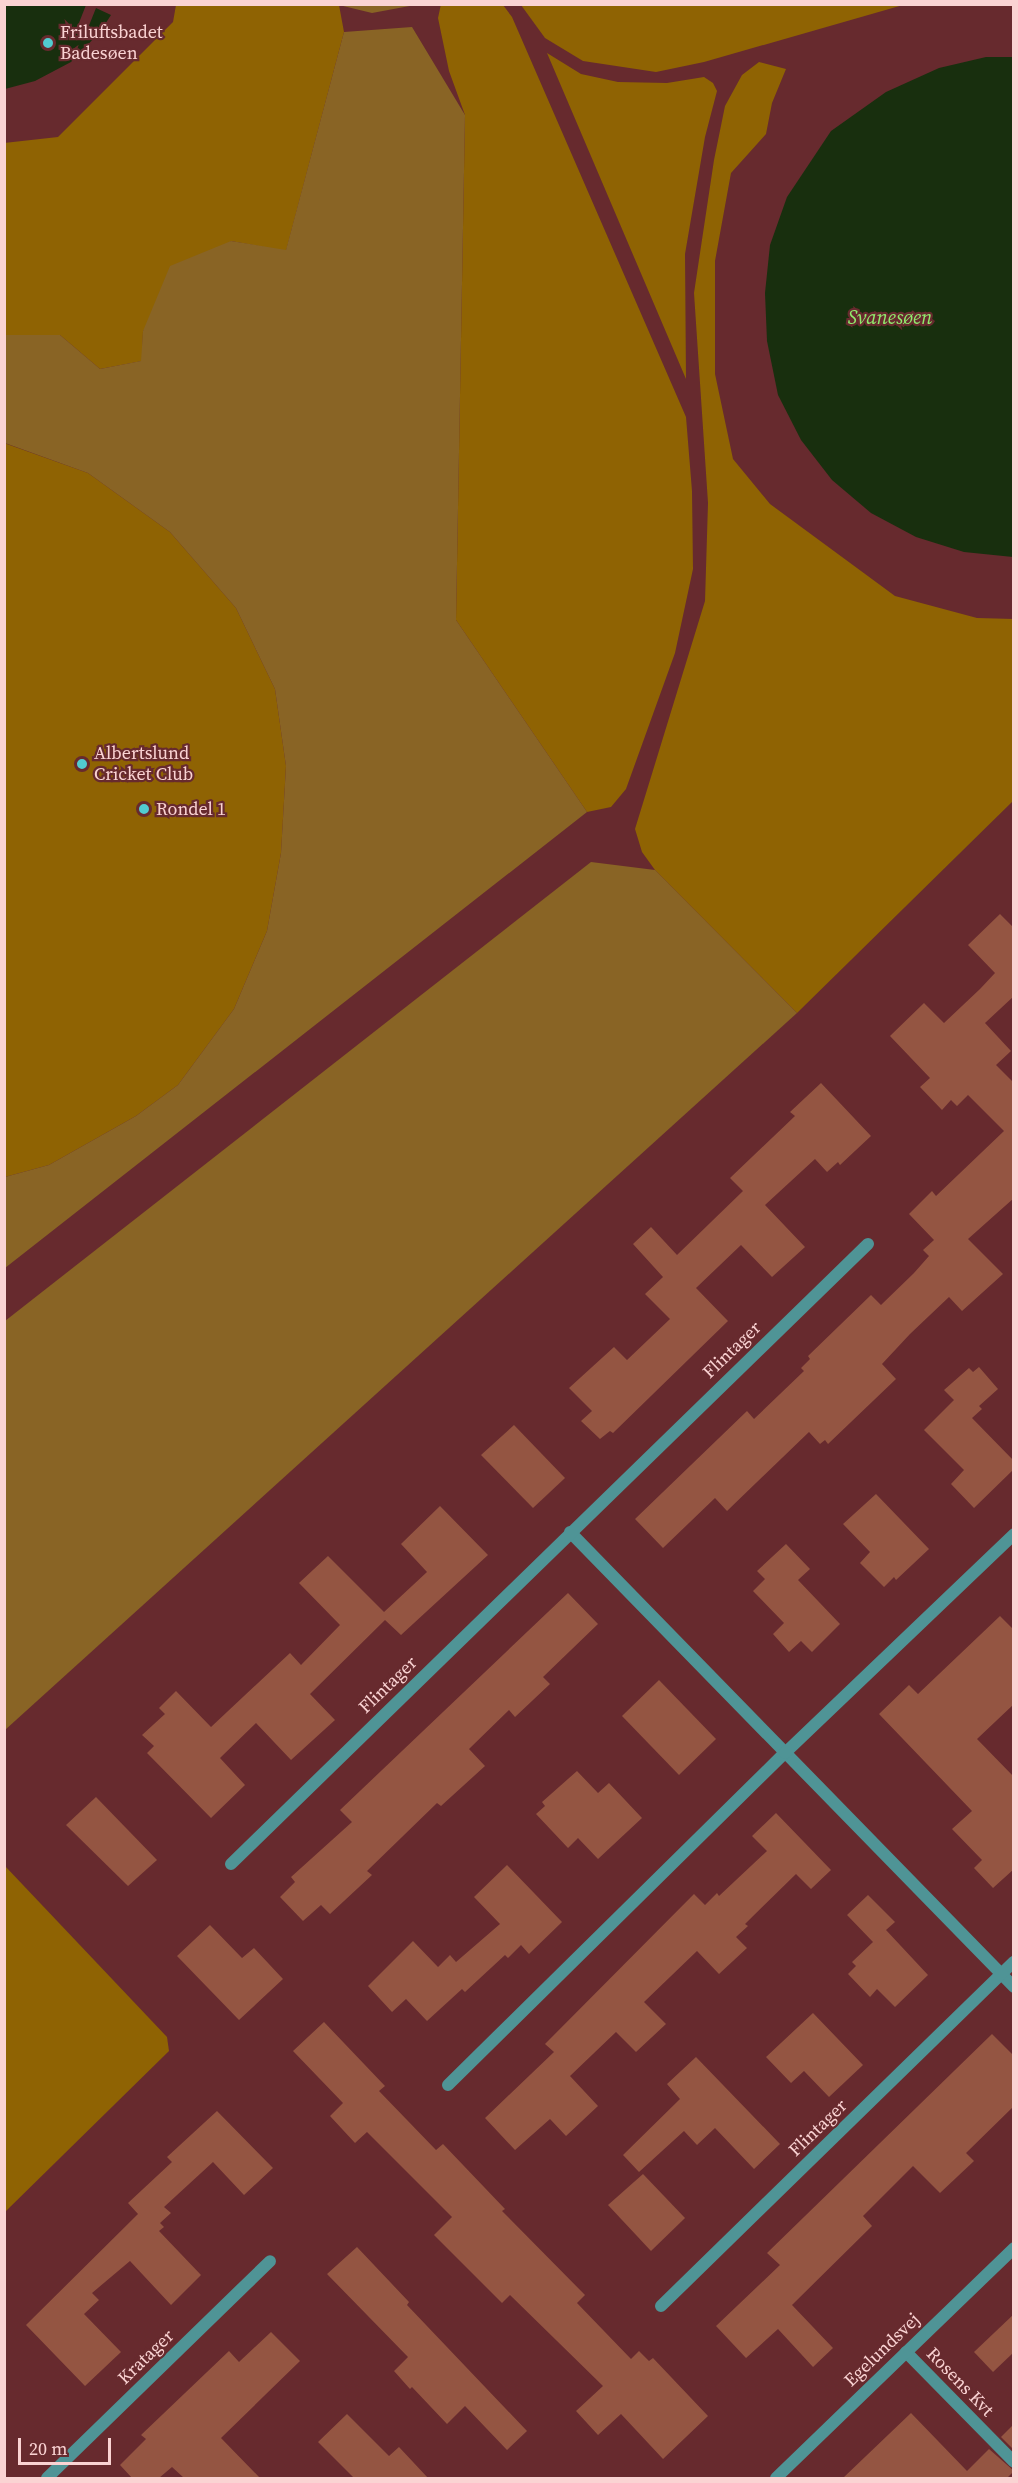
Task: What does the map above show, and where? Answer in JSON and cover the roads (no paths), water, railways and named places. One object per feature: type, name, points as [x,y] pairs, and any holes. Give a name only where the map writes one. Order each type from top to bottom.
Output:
[{"type":"street","name":"Flintager","points":[[231,1864],[868,1244]]},
{"type":"street","points":[[570,1532],[1014,1987]]},
{"type":"street","points":[[448,2085],[785,1753],[1014,1534]]},
{"type":"street","name":"Flintager","points":[[661,2306],[1014,1962]]},
{"type":"street","name":"Egelundsvej","points":[[777,2478],[1014,2248]]},
{"type":"street","name":"Kratager","points":[[47,2478],[270,2261]]},
{"type":"street","name":"Rosens Kvt","points":[[906,2352],[1014,2462]]},
{"type":"water","name":"Friluftsbadet Badesøen","points":[[5,4],[86,5],[75,33],[84,38],[96,8],[111,15],[100,32],[71,62],[35,81],[5,89]]},
{"type":"water","name":"Svanesøen","points":[[986,57],[1013,57],[1013,557],[964,552],[916,537],[871,513],[832,480],[801,440],[778,395],[767,341],[765,293],[770,245],[787,197],[831,131],[886,92],[939,68]]},
{"type":"place","name":"Friluftsbadet Badesøen","points":[[48,43]]},
{"type":"place","name":"Albertslund Cricket Club","points":[[82,764]]},
{"type":"place","name":"Rondel 1","points":[[144,809]]}]
